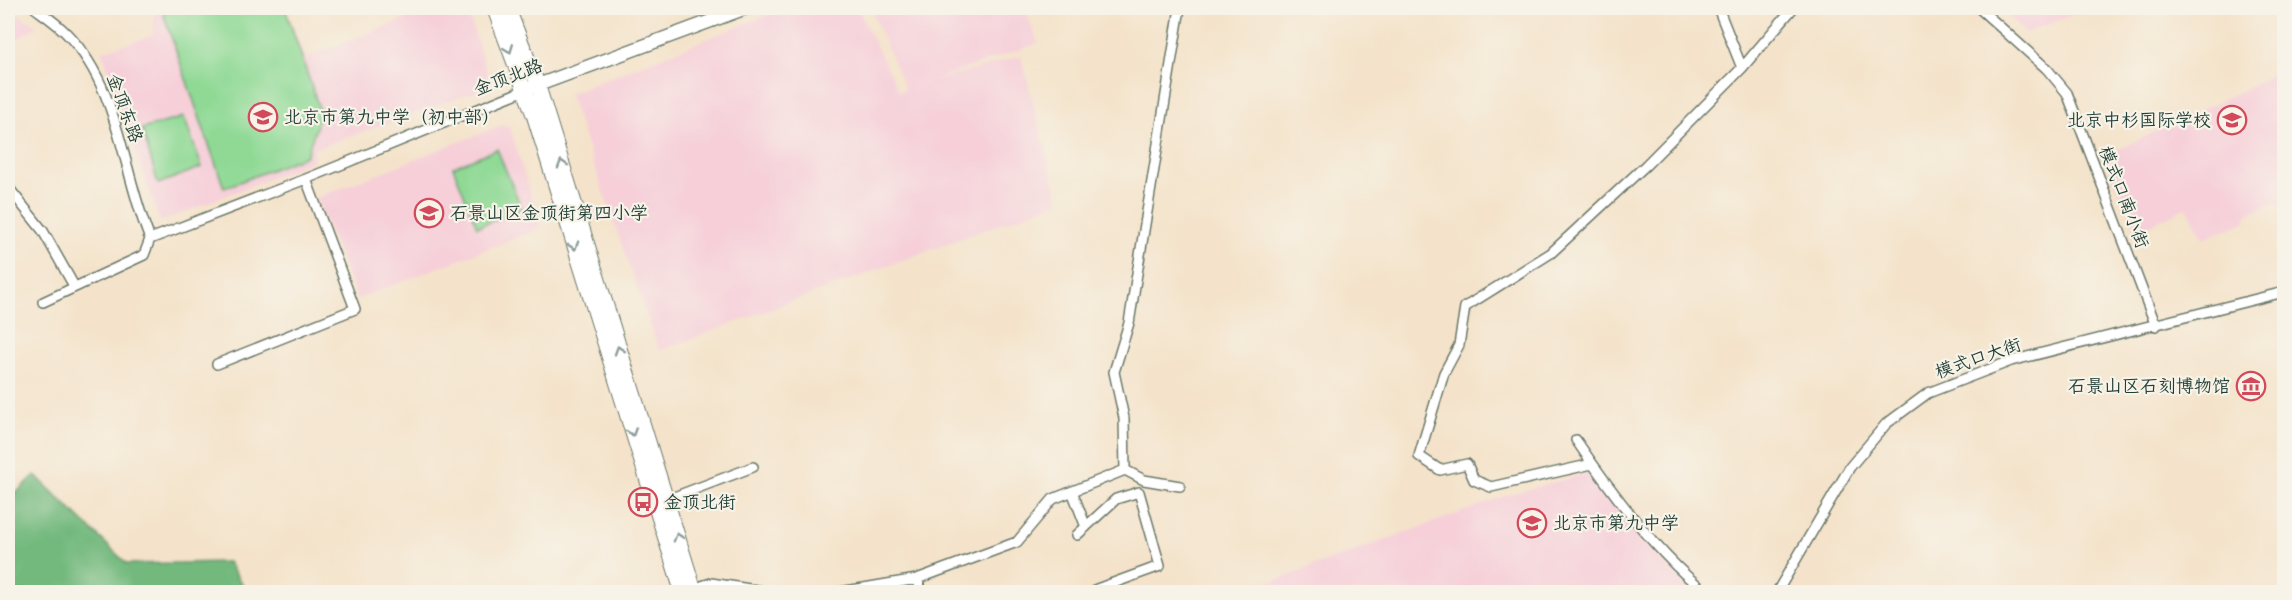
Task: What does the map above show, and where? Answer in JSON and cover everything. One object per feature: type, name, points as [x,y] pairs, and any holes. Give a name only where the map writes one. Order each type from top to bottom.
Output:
[{"type":"main road","points":[[494,8],[532,87],[666,500],[688,591]]},
{"type":"main road","points":[[508,8],[688,591]]},
{"type":"street","name":"金顶东路","points":[[35,8],[68,35],[94,71],[115,122],[150,239]]},
{"type":"street","name":"金顶北路","points":[[150,239],[306,179],[532,87],[746,8]]},
{"type":"street","points":[[1125,470],[1124,418],[1114,372],[1129,323],[1180,8]]},
{"type":"street","points":[[1718,8],[1742,68]]},
{"type":"street","points":[[1592,464],[1491,487],[1474,480],[1467,464],[1440,470],[1419,456],[1444,373],[1459,345],[1465,307],[1551,253],[1646,165],[1742,68],[1793,8]]},
{"type":"street","name":"模式口南小街","points":[[1979,8],[2046,69],[2067,93],[2156,326]]},
{"type":"street","points":[[217,364],[355,309],[306,179]]},
{"type":"street","points":[[8,186],[43,231],[74,286]]},
{"type":"street","points":[[43,302],[144,255],[150,239]]},
{"type":"street","name":"模式口大街","points":[[1777,592],[1850,467],[1886,424],[1928,393],[2011,361],[2284,292]]},
{"type":"street","points":[[1576,440],[1592,464],[1660,549],[1689,580],[1706,592]]},
{"type":"street","points":[[666,500],[753,467]]},
{"type":"street","points":[[840,592],[917,579],[1017,542],[1053,499],[1125,470],[1144,480],[1180,486]]},
{"type":"street","points":[[1072,491],[1086,527]]},
{"type":"street","points":[[1077,535],[1116,499],[1139,492],[1160,566],[1094,592]]},
{"type":"street","points":[[917,579],[922,592]]},
{"type":"street","points":[[688,591],[711,582],[769,592]]},
{"type":"shaded area","name":"北京市第九中学（初中部）","points":[[156,8],[286,8],[305,58],[434,8],[467,8],[491,86],[314,149],[313,161],[160,222],[102,51],[152,36]]},
{"type":"shaded area","points":[[784,8],[857,8],[899,91],[905,89],[870,8],[1025,8],[1038,43],[920,85],[1021,56],[1059,202],[659,351],[569,94]]},
{"type":"shaded area","points":[[2000,8],[2091,8],[2025,33]]},
{"type":"shaded area","points":[[8,9],[37,26],[8,45]]},
{"type":"shaded area","name":"北京中杉国际学校","points":[[2284,65],[2284,204],[2279,207],[2276,202],[2246,215],[2246,222],[2204,238],[2187,207],[2139,231],[2103,157],[2257,83]]},
{"type":"shaded area","name":"石景山区金顶街第四小学","points":[[502,125],[510,128],[541,228],[357,299],[316,198]]},
{"type":"shaded area","name":"北京市第九中学","points":[[1588,473],[1658,558],[1693,592],[1243,592],[1511,494]]},
{"type":"green space","points":[[165,8],[285,8],[320,111],[306,156],[224,188],[164,16]]},
{"type":"green space","points":[[184,117],[202,167],[158,184],[142,129]]},
{"type":"green space","points":[[497,149],[522,209],[477,227],[453,167]]},
{"type":"green space","points":[[35,475],[127,564],[228,562],[247,592],[8,592],[8,487],[16,493]]},
{"type":"place","name":"北京市第九中学（初中部）","points":[[263,117]]},
{"type":"place","name":"北京中杉国际学校","points":[[2232,120]]},
{"type":"place","name":"石景山区金顶街第四小学","points":[[429,213]]},
{"type":"place","name":"石景山区石刻博物馆","points":[[2251,386]]},
{"type":"place","name":"金顶北街","points":[[643,502]]},
{"type":"place","name":"北京市第九中学","points":[[1532,523]]}]
